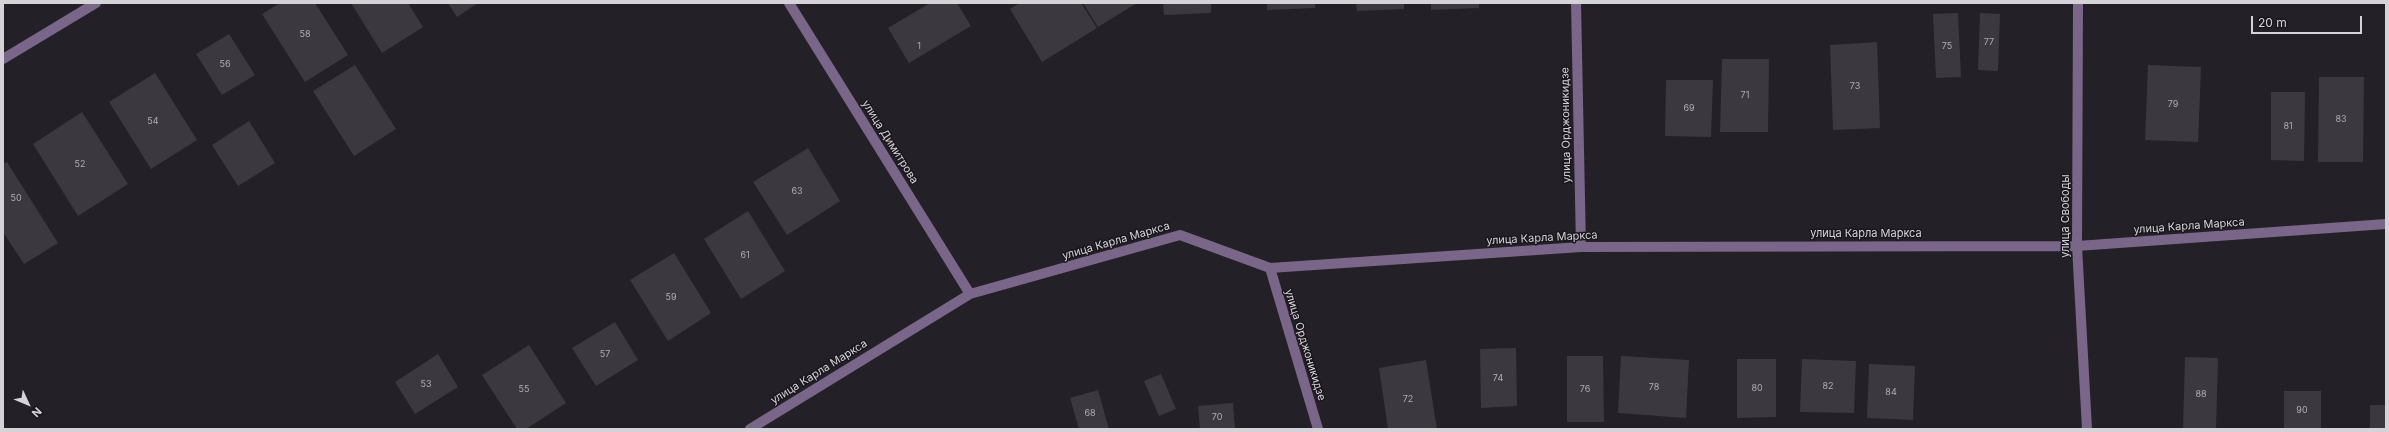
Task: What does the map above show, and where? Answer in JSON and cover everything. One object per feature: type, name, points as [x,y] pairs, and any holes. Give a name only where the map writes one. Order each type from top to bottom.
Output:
[{"type":"street","points":[[3,59],[96,3]]},
{"type":"street","name":"улица Димитрова","points":[[789,3],[970,294]]},
{"type":"street","name":"улица Орджоникидзе","points":[[1576,3],[1581,247]]},
{"type":"street","name":"улица Свободы","points":[[2078,3],[2077,246],[2087,429]]},
{"type":"street","name":"улица Карла Маркса","points":[[750,429],[970,294],[1180,235],[1270,268],[1581,247],[2077,246],[2386,224]]},
{"type":"street","name":"улица Орджоникидзе","points":[[1270,268],[1318,429]]},
{"type":"building","points":[[280,3],[315,3],[348,55],[305,82],[262,14]]},
{"type":"building","points":[[351,3],[408,3],[423,27],[382,53]]},
{"type":"building","points":[[448,3],[478,3],[457,17]]},
{"type":"building","points":[[930,3],[957,3],[971,26],[909,63],[888,28]]},
{"type":"building","points":[[1020,3],[1081,3],[1097,28],[1042,62],[1010,9]]},
{"type":"building","points":[[1083,3],[1137,3],[1098,27]]},
{"type":"building","points":[[1163,3],[1211,3],[1211,13],[1164,15]]},
{"type":"building","points":[[1267,3],[1315,3],[1315,8],[1267,10]]},
{"type":"building","points":[[1356,3],[1404,3],[1404,9],[1357,11]]},
{"type":"building","points":[[1431,3],[1479,3],[1479,8],[1431,10]]},
{"type":"building","points":[[1958,13],[1961,77],[1936,78],[1933,14]]},
{"type":"building","points":[[1980,13],[2000,14],[1998,71],[1978,70]]},
{"type":"building","points":[[229,34],[255,75],[222,95],[196,54]]},
{"type":"building","points":[[1877,42],[1880,128],[1833,130],[1830,45]]},
{"type":"building","points":[[1722,59],[1769,59],[1768,132],[1720,132]]},
{"type":"building","points":[[355,65],[396,129],[354,156],[313,91]]},
{"type":"building","points":[[2148,65],[2201,67],[2198,142],[2145,140]]},
{"type":"building","points":[[155,73],[197,140],[151,169],[109,102]]},
{"type":"building","points":[[2319,77],[2364,77],[2363,162],[2318,162]]},
{"type":"building","points":[[1666,80],[1713,80],[1711,137],[1665,136]]},
{"type":"building","points":[[2271,92],[2305,92],[2304,161],[2271,160]]},
{"type":"building","points":[[82,112],[128,184],[78,216],[33,144]]},
{"type":"building","points":[[249,121],[275,163],[238,186],[212,145]]},
{"type":"building","points":[[808,148],[840,201],[787,235],[753,182]]},
{"type":"building","points":[[7,162],[58,243],[24,264],[3,232],[3,164]]},
{"type":"building","points":[[748,211],[785,271],[741,299],[704,239]]},
{"type":"building","points":[[674,253],[711,313],[668,341],[630,280]]},
{"type":"building","points":[[615,322],[638,360],[596,386],[572,348]]},
{"type":"building","points":[[529,345],[566,403],[526,429],[517,429],[482,375]]},
{"type":"building","points":[[1516,348],[1517,406],[1481,408],[1480,349]]},
{"type":"building","points":[[438,354],[458,387],[415,414],[395,382]]},
{"type":"building","points":[[1567,356],[1603,356],[1604,422],[1567,422]]},
{"type":"building","points":[[1621,356],[1689,360],[1686,418],[1618,413]]},
{"type":"building","points":[[2185,357],[2218,358],[2216,429],[2183,429]]},
{"type":"building","points":[[1737,359],[1776,359],[1776,417],[1737,418]]},
{"type":"building","points":[[1802,359],[1856,361],[1854,413],[1800,412]]},
{"type":"building","points":[[1426,360],[1437,429],[1388,429],[1379,368]]},
{"type":"building","points":[[1869,364],[1915,366],[1913,420],[1867,418]]},
{"type":"building","points":[[1161,374],[1176,409],[1159,416],[1144,381]]},
{"type":"building","points":[[1098,390],[1109,429],[1079,429],[1070,398]]},
{"type":"building","points":[[2284,391],[2321,391],[2321,429],[2284,429]]},
{"type":"building","points":[[1233,403],[1235,429],[1200,429],[1198,406]]},
{"type":"building","points":[[2370,405],[2386,405],[2386,429],[2370,429]]}]
